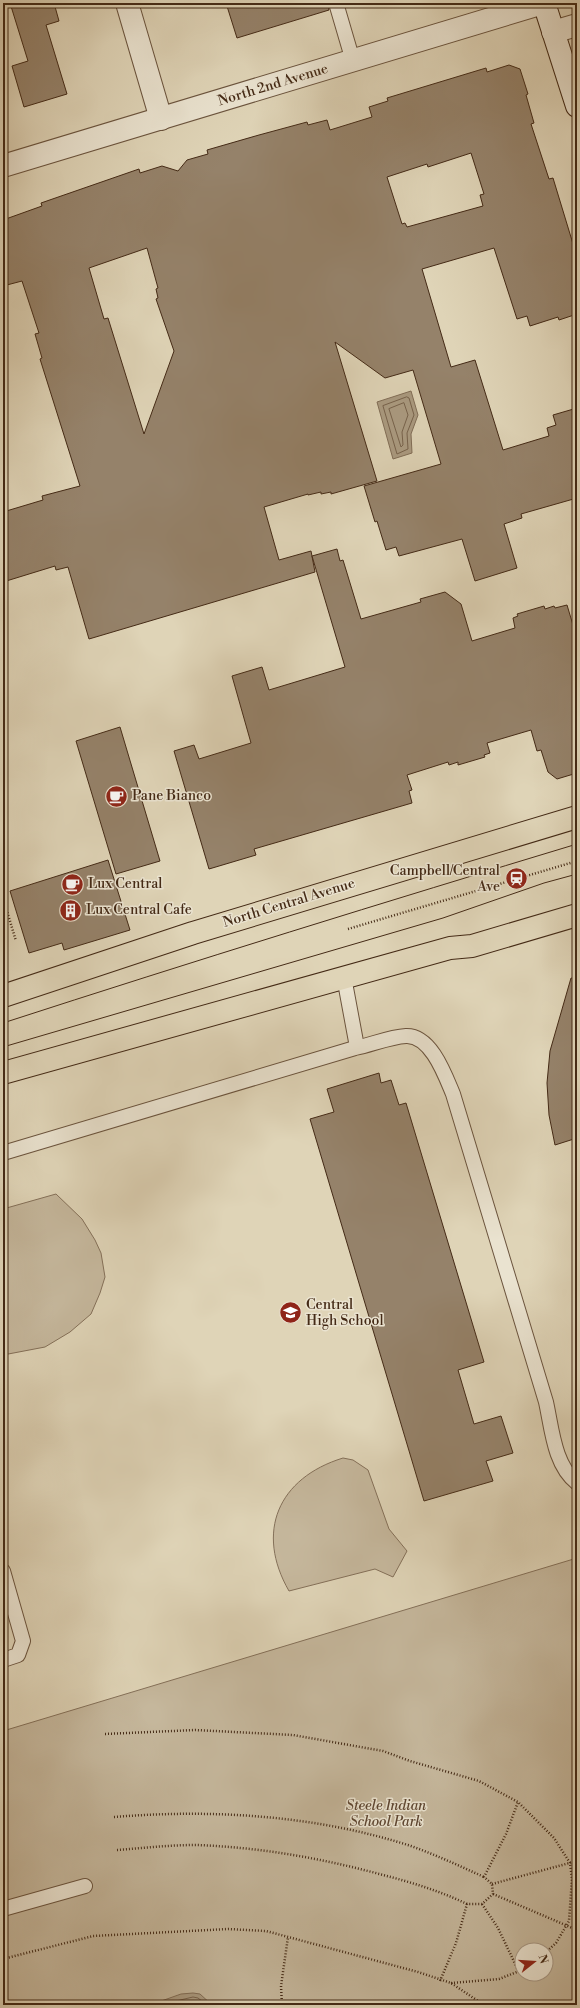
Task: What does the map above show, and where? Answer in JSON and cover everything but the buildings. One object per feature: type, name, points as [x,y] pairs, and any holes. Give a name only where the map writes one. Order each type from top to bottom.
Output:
[{"type":"main road","name":"North Central Avenue","points":[[4,993],[200,930],[577,817]]},
{"type":"main road","points":[[3,1073],[344,977],[450,948],[472,946],[577,915]]},
{"type":"street","points":[[127,3],[161,119]]},
{"type":"street","points":[[543,3],[577,106]]},
{"type":"street","name":"North 2nd Avenue","points":[[3,166],[543,3]]},
{"type":"street","points":[[553,32],[577,25]]},
{"type":"lane","points":[[336,3],[354,61]]},
{"type":"lane","points":[[344,977],[357,1047]]},
{"type":"lane","points":[[3,1153],[357,1047],[407,1036],[419,1038],[431,1051],[443,1071],[452,1094],[544,1395],[555,1446],[566,1472],[577,1483]]},
{"type":"lane","points":[[3,1571],[23,1641],[18,1655],[3,1660]]},
{"type":"lane","points":[[3,1909],[85,1886]]},
{"type":"path","points":[[348,929],[577,861]]},
{"type":"path","points":[[3,898],[16,941]]},
{"type":"path","points":[[105,1734],[195,1730],[293,1735],[383,1751],[410,1761],[479,1781],[518,1802],[554,1838],[570,1863],[572,1879],[570,1921],[554,1945]]},
{"type":"path","points":[[484,1877],[506,1834],[518,1802]]},
{"type":"path","points":[[114,1817],[187,1813],[241,1815],[340,1827],[411,1846],[484,1877],[492,1884],[493,1894]]},
{"type":"path","points":[[117,1850],[158,1846],[195,1845],[253,1850],[315,1858],[393,1877],[441,1891],[467,1904],[482,1904],[493,1894]]},
{"type":"path","points":[[492,1884],[577,1861]]},
{"type":"path","points":[[493,1894],[577,1930]]},
{"type":"path","points":[[440,1981],[456,1943],[467,1904]]},
{"type":"path","points":[[482,1904],[498,1928],[514,1962]]},
{"type":"path","points":[[3,1959],[93,1936],[228,1929],[266,1931],[288,1936],[418,1972],[440,1981],[451,1983],[499,1979],[514,1974]]},
{"type":"path","points":[[282,2005],[281,1986],[288,1936]]},
{"type":"path","points":[[451,1983],[484,2005]]},
{"type":"green space","points":[[56,1194],[82,1219],[101,1253],[105,1277],[100,1293],[91,1314],[70,1332],[45,1347],[3,1355],[3,1209]]},
{"type":"green space","points":[[343,1458],[353,1460],[368,1470],[389,1529],[407,1551],[393,1577],[375,1569],[289,1591],[279,1569],[274,1548],[274,1528],[279,1510],[288,1493],[302,1479],[321,1467]]},
{"type":"green space","name":"Steele Indian School Park","points":[[577,1558],[577,2005],[3,2005],[3,1731]]},
{"type":"water","points":[[411,391],[418,415],[411,434],[412,453],[393,459],[377,402]]},
{"type":"water","points":[[181,1994],[200,1994],[212,2005],[150,2005]]},
{"type":"tram line","points":[[3,1023],[290,932],[577,844]]},
{"type":"tram line","points":[[3,1047],[443,918],[544,883],[577,874]]},
{"type":"place","name":"Pane Bianco","points":[[116,796]]},
{"type":"place","name":"Campbell/Central Ave","points":[[516,879]]},
{"type":"place","name":"Lux Central","points":[[73,884]]},
{"type":"place","name":"Lux Central Cafe","points":[[70,910]]},
{"type":"place","name":"Central High School","points":[[290,1313]]}]
